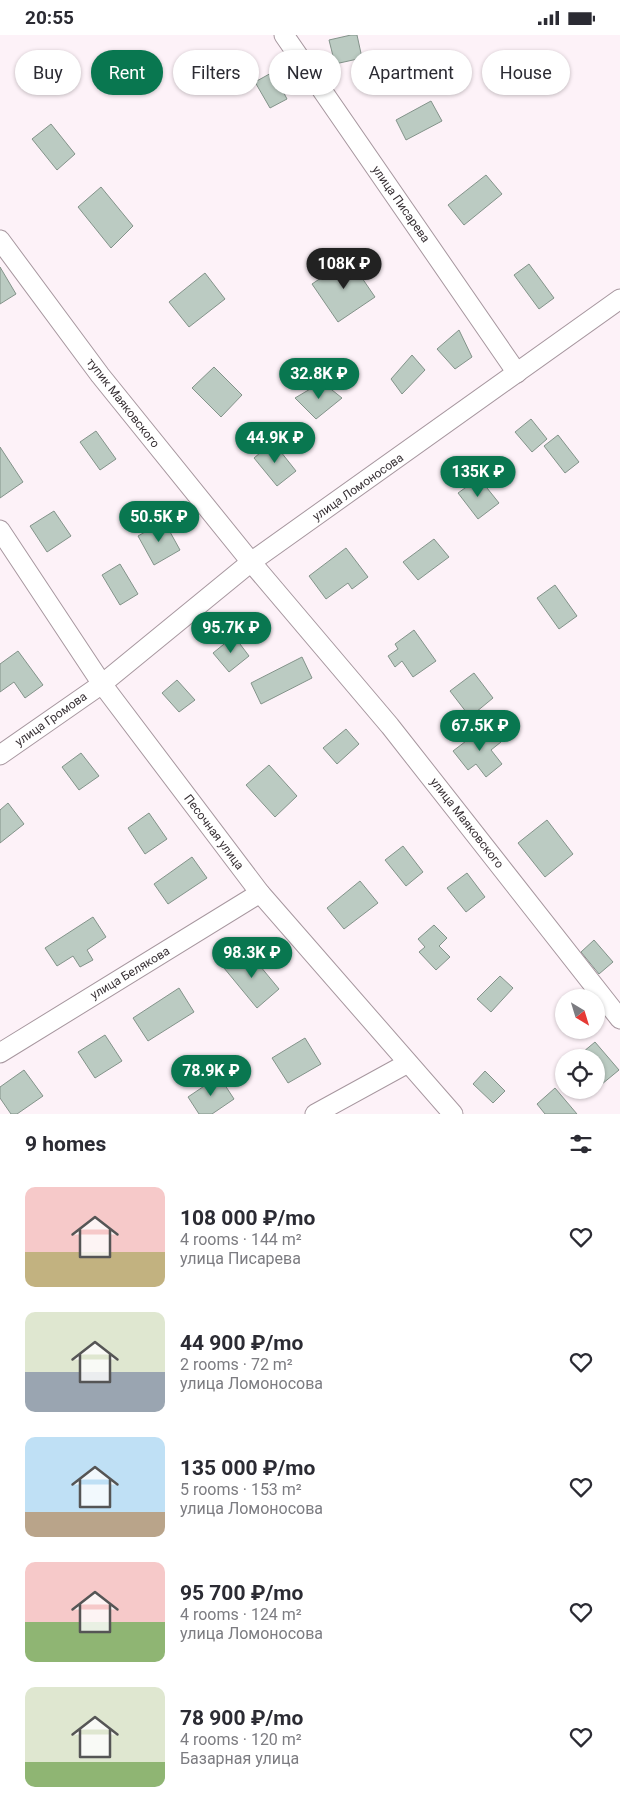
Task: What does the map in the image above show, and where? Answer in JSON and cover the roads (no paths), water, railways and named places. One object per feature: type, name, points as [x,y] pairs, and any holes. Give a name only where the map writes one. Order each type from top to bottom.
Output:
[{"type":"street","name":"улица Писарева","points":[[284,35],[517,373]]},
{"type":"street","name":"тупик Маяковского","points":[[0,240],[100,375],[251,562]]},
{"type":"street","name":"улица Ломоносова","points":[[102,683],[251,562],[620,299]]},
{"type":"street","name":"Песочная улица","points":[[0,530],[102,683],[260,893],[453,1114]]},
{"type":"street","name":"улица Маяковского","points":[[251,562],[390,726],[620,1019]]},
{"type":"street","name":"улица Громова","points":[[0,755],[102,683]]},
{"type":"street","name":"улица Белякова","points":[[0,1053],[260,893]]},
{"type":"street","points":[[314,1114],[408,1063]]}]
